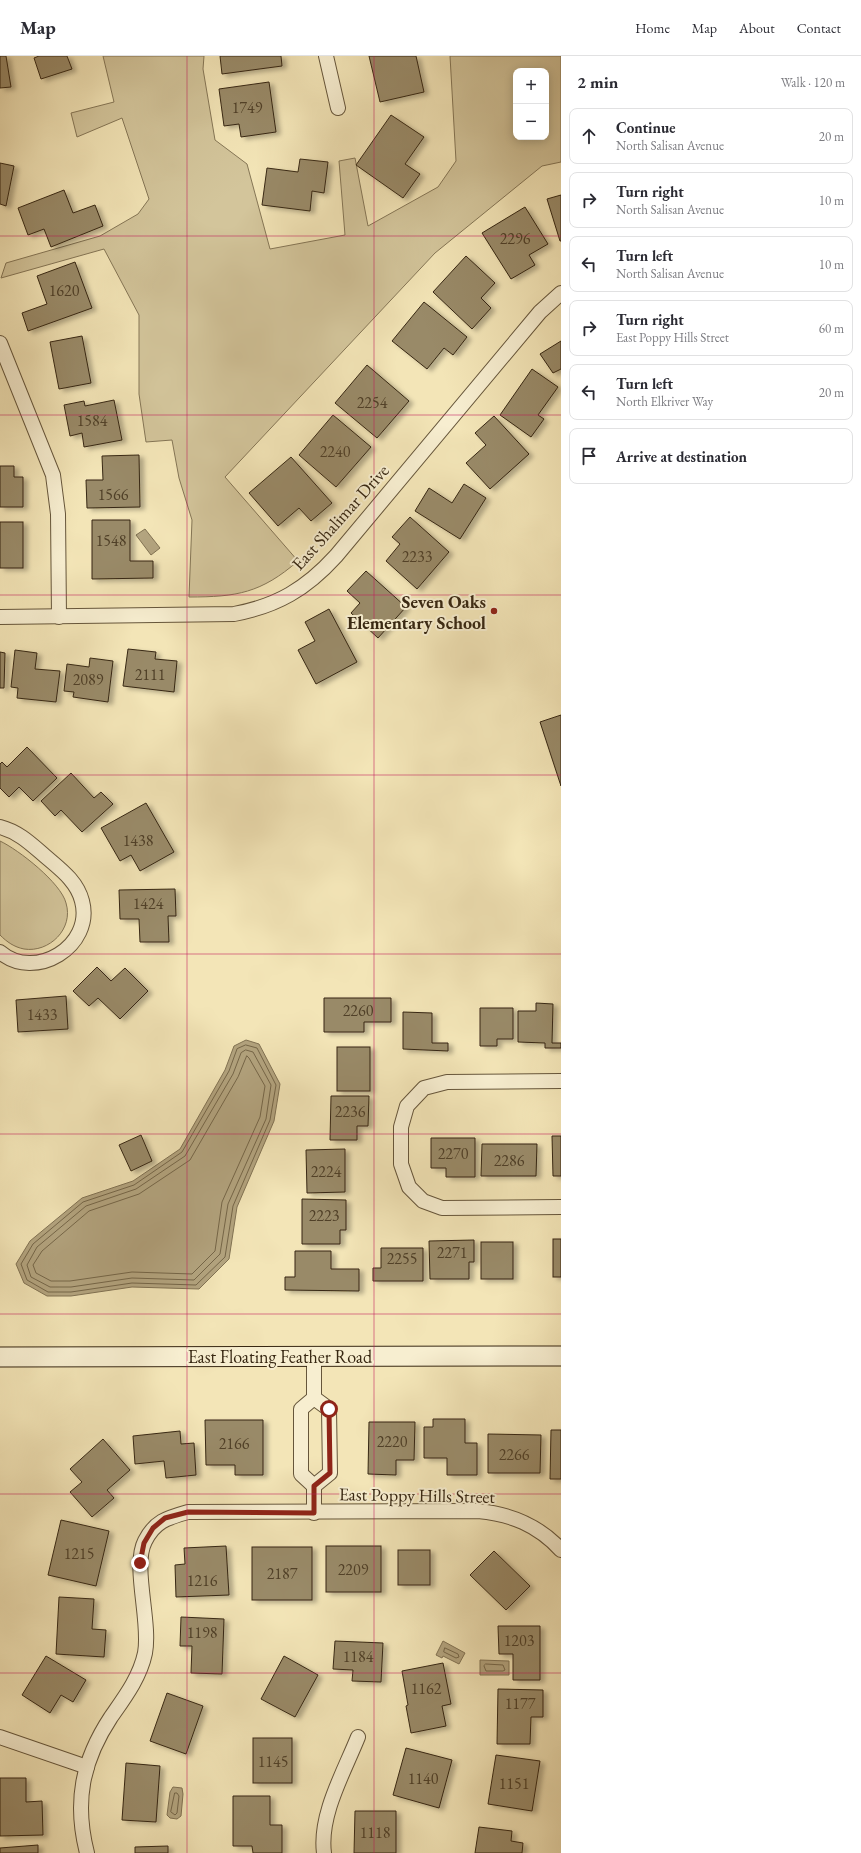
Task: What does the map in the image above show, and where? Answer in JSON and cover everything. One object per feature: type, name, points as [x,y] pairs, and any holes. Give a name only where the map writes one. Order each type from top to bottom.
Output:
[{"type":"main road","name":"East Floating Feather Road","points":[[0,1357],[561,1356]]},
{"type":"street","points":[[326,56],[338,108]]},
{"type":"street","name":"East Shalimar Drive","points":[[0,617],[234,614],[253,610],[290,595],[307,584],[327,566],[540,312],[561,293]]},
{"type":"street","points":[[0,344],[53,475],[58,514],[59,617]]},
{"type":"street","points":[[0,827],[19,833],[68,876],[82,901],[83,917],[80,930],[69,947],[58,956],[42,962],[21,962],[0,952]]},
{"type":"street","points":[[561,1081],[447,1082],[424,1088],[407,1106],[401,1127],[401,1164],[409,1187],[423,1201],[442,1208],[561,1207]]},
{"type":"street","points":[[314,1356],[314,1398],[301,1409],[301,1474],[314,1486],[314,1513]]},
{"type":"street","points":[[314,1398],[329,1409],[330,1473],[314,1486]]},
{"type":"street","name":"East Poppy Hills Street","points":[[86,1767],[102,1732],[135,1682],[145,1653],[146,1624],[140,1563],[144,1543],[153,1528],[165,1518],[188,1512],[314,1513],[478,1511],[498,1513],[517,1518],[535,1527],[551,1539],[561,1550]]},
{"type":"street","points":[[0,1737],[86,1767],[81,1790],[80,1814],[87,1853]]},
{"type":"street","points":[[324,1853],[325,1826],[330,1806],[358,1737]]},
{"type":"shaded area","points":[[103,56],[204,56],[203,69],[215,140],[247,164],[270,249],[345,235],[339,161],[355,158],[368,226],[438,187],[456,161],[450,56],[561,56],[561,162],[542,166],[435,253],[225,477],[298,561],[285,572],[272,580],[248,591],[221,596],[189,597],[192,520],[179,478],[172,440],[146,442],[139,394],[139,315],[104,249],[1,278],[6,263],[100,236],[138,214],[149,199],[122,118],[77,137],[71,113],[114,102]]},
{"type":"shaded area","points":[[0,841],[28,859],[48,877],[63,895],[68,913],[63,930],[50,943],[42,947],[33,949],[20,948],[11,944],[0,935]]},
{"type":"water","points":[[145,529],[160,548],[151,555],[136,535]]},
{"type":"water","points":[[246,1040],[259,1044],[280,1084],[274,1121],[237,1207],[229,1259],[199,1289],[132,1287],[71,1296],[47,1296],[24,1283],[16,1264],[30,1241],[82,1198],[133,1181],[180,1149],[225,1070],[234,1046]]},
{"type":"water","points":[[443,1641],[465,1653],[459,1664],[443,1656],[442,1658],[436,1655]]},
{"type":"water","points":[[480,1660],[509,1661],[509,1675],[480,1675]]},
{"type":"water","points":[[173,1787],[182,1788],[183,1794],[181,1816],[177,1819],[170,1818],[167,1815],[170,1792]]},
{"type":"building","points":[[0,56],[6,56],[11,87],[0,88]]},
{"type":"building","points":[[39,56],[67,56],[72,69],[41,79],[34,58]]},
{"type":"building","points":[[220,56],[281,56],[282,66],[222,74]]},
{"type":"building","points":[[369,56],[416,56],[424,92],[380,102]]},
{"type":"building","points":[[269,82],[276,132],[241,137],[239,124],[224,126],[219,89]]},
{"type":"building","points":[[391,115],[424,137],[405,164],[420,174],[403,198],[356,165]]},
{"type":"building","points":[[300,159],[328,162],[324,193],[312,191],[310,211],[262,205],[267,168],[298,172]]},
{"type":"building","points":[[0,163],[14,166],[6,206],[0,204]]},
{"type":"building","points":[[64,190],[73,213],[95,205],[103,226],[51,247],[44,229],[28,235],[18,208]]},
{"type":"building","points":[[561,195],[561,241],[560,241],[547,199]]},
{"type":"building","points":[[525,207],[548,244],[529,255],[535,265],[511,279],[482,233]]},
{"type":"building","points":[[466,256],[495,283],[481,298],[491,308],[472,329],[433,292]]},
{"type":"building","points":[[75,262],[92,308],[28,331],[22,313],[47,304],[37,276]]},
{"type":"building","points":[[424,302],[467,337],[453,355],[444,348],[427,369],[392,341]]},
{"type":"building","points":[[82,336],[91,383],[59,389],[50,342]]},
{"type":"building","points":[[561,341],[561,369],[553,373],[540,354]]},
{"type":"building","points":[[367,365],[409,401],[377,438],[335,403]]},
{"type":"building","points":[[532,369],[558,387],[538,415],[544,419],[531,437],[500,415]]},
{"type":"building","points":[[114,400],[122,440],[84,447],[82,433],[70,436],[64,405],[84,401],[85,406]]},
{"type":"building","points":[[333,415],[371,447],[336,487],[299,455]]},
{"type":"building","points":[[494,416],[529,454],[490,489],[466,463],[486,445],[475,433]]},
{"type":"building","points":[[139,455],[140,507],[87,508],[86,480],[103,480],[102,456]]},
{"type":"building","points":[[291,457],[332,503],[311,521],[299,508],[278,526],[249,493]]},
{"type":"building","points":[[0,466],[14,466],[14,477],[23,477],[23,507],[0,507]]},
{"type":"building","points":[[464,484],[486,498],[460,539],[415,511],[429,488],[452,503]]},
{"type":"building","points":[[410,517],[449,552],[417,589],[386,561],[400,544],[392,537]]},
{"type":"building","points":[[92,520],[130,520],[130,561],[153,561],[153,578],[92,579]]},
{"type":"building","points":[[0,522],[23,522],[23,568],[0,568]]},
{"type":"building","points":[[366,571],[406,607],[378,638],[351,613],[360,603],[347,591]]},
{"type":"building","points":[[329,609],[357,662],[316,684],[298,650],[315,641],[305,622]]},
{"type":"building","points":[[128,649],[156,652],[155,659],[177,661],[174,692],[123,686]]},
{"type":"building","points":[[15,650],[37,653],[35,669],[60,671],[56,702],[17,698],[18,688],[11,687]]},
{"type":"building","points":[[0,652],[5,653],[4,688],[0,688]]},
{"type":"building","points":[[90,658],[113,661],[108,702],[73,697],[74,692],[64,691],[67,664],[89,667]]},
{"type":"building","points":[[561,715],[561,786],[540,722]]},
{"type":"building","points":[[27,747],[57,778],[33,801],[19,787],[9,797],[0,788],[0,764],[2,762],[7,767]]},
{"type":"building","points":[[71,773],[94,798],[101,792],[113,804],[82,832],[61,810],[55,816],[41,801]]},
{"type":"building","points":[[146,803],[174,852],[140,871],[131,855],[120,861],[101,828]]},
{"type":"building","points":[[175,889],[176,916],[168,916],[169,942],[140,942],[139,919],[120,919],[119,890]]},
{"type":"building","points":[[97,967],[111,981],[125,968],[148,991],[120,1019],[98,998],[89,1006],[73,991]]},
{"type":"building","points":[[66,996],[68,1029],[18,1032],[16,1000]]},
{"type":"building","points":[[324,998],[391,998],[391,1022],[364,1022],[364,1032],[324,1032]]},
{"type":"building","points":[[536,1003],[553,1004],[552,1043],[561,1043],[561,1048],[545,1048],[545,1043],[518,1042],[518,1011],[536,1011]]},
{"type":"building","points":[[480,1008],[513,1008],[513,1039],[497,1039],[497,1046],[480,1046]]},
{"type":"building","points":[[403,1012],[432,1013],[432,1043],[448,1043],[448,1051],[403,1049]]},
{"type":"building","points":[[337,1047],[370,1047],[370,1091],[337,1091]]},
{"type":"building","points":[[331,1096],[369,1096],[368,1126],[357,1126],[357,1140],[330,1140]]},
{"type":"building","points":[[141,1135],[152,1161],[131,1171],[119,1145]]},
{"type":"building","points":[[552,1136],[561,1136],[561,1176],[553,1176]]},
{"type":"building","points":[[431,1138],[475,1138],[475,1177],[446,1177],[446,1168],[431,1168]]},
{"type":"building","points":[[482,1144],[537,1144],[536,1176],[481,1176]]},
{"type":"building","points":[[345,1149],[345,1192],[307,1193],[306,1150]]},
{"type":"building","points":[[302,1199],[346,1200],[346,1230],[340,1230],[340,1244],[302,1244]]},
{"type":"building","points":[[553,1239],[561,1239],[561,1277],[553,1277]]},
{"type":"building","points":[[474,1240],[474,1262],[469,1262],[469,1279],[430,1279],[429,1241]]},
{"type":"building","points":[[481,1242],[513,1242],[513,1279],[481,1279]]},
{"type":"building","points":[[381,1248],[423,1248],[423,1281],[373,1281],[373,1268],[381,1268]]},
{"type":"building","points":[[295,1251],[331,1251],[331,1269],[359,1269],[359,1291],[285,1290],[285,1277],[295,1277]]},
{"type":"building","points":[[433,1419],[465,1419],[465,1443],[477,1443],[477,1475],[447,1475],[447,1458],[424,1458],[424,1427],[433,1427]]},
{"type":"building","points":[[205,1420],[263,1420],[263,1475],[235,1475],[235,1465],[206,1465]]},
{"type":"building","points":[[369,1422],[415,1422],[414,1460],[396,1460],[396,1475],[368,1474]]},
{"type":"building","points":[[551,1430],[561,1430],[561,1479],[550,1479]]},
{"type":"building","points":[[180,1431],[181,1444],[194,1443],[196,1475],[166,1478],[164,1461],[135,1464],[133,1436]]},
{"type":"building","points":[[488,1434],[541,1435],[540,1473],[488,1473]]},
{"type":"building","points":[[103,1439],[130,1470],[107,1490],[114,1498],[92,1517],[70,1492],[82,1482],[70,1469]]},
{"type":"building","points":[[61,1520],[109,1531],[96,1586],[48,1575]]},
{"type":"building","points":[[226,1546],[229,1595],[176,1597],[175,1565],[185,1564],[184,1548]]},
{"type":"building","points":[[326,1546],[381,1546],[381,1592],[326,1592]]},
{"type":"building","points":[[252,1547],[312,1547],[312,1600],[252,1600]]},
{"type":"building","points":[[398,1550],[430,1550],[430,1585],[398,1585]]},
{"type":"building","points":[[494,1551],[530,1586],[506,1610],[470,1575]]},
{"type":"building","points":[[59,1597],[94,1599],[92,1629],[106,1630],[104,1657],[56,1654]]},
{"type":"building","points":[[181,1617],[224,1619],[222,1674],[191,1673],[192,1646],[180,1646]]},
{"type":"building","points":[[498,1626],[540,1626],[540,1680],[513,1680],[513,1654],[499,1654]]},
{"type":"building","points":[[335,1641],[383,1643],[381,1682],[352,1681],[353,1670],[333,1669]]},
{"type":"building","points":[[46,1656],[86,1680],[73,1702],[61,1695],[50,1713],[22,1695]]},
{"type":"building","points":[[284,1656],[318,1675],[295,1717],[261,1699]]},
{"type":"building","points":[[443,1663],[451,1704],[442,1706],[446,1726],[411,1733],[402,1671]]},
{"type":"building","points":[[498,1689],[543,1690],[543,1717],[531,1717],[530,1744],[497,1744]]},
{"type":"building","points":[[167,1693],[203,1706],[186,1754],[150,1741]]},
{"type":"building","points":[[253,1738],[292,1738],[292,1783],[253,1783]]},
{"type":"building","points":[[406,1748],[452,1760],[439,1808],[393,1795]]},
{"type":"building","points":[[496,1755],[540,1761],[532,1811],[488,1804]]},
{"type":"building","points":[[126,1763],[160,1766],[156,1822],[122,1820]]},
{"type":"building","points":[[0,1778],[26,1778],[26,1802],[42,1801],[43,1835],[0,1836]]},
{"type":"building","points":[[233,1796],[270,1796],[270,1825],[282,1825],[282,1853],[253,1853],[252,1846],[233,1846]]},
{"type":"building","points":[[355,1811],[396,1811],[396,1853],[354,1853]]},
{"type":"building","points":[[479,1827],[512,1831],[511,1841],[523,1843],[522,1853],[475,1853]]},
{"type":"building","points":[[38,1845],[38,1853],[0,1853],[0,1848]]},
{"type":"building","points":[[168,1846],[168,1853],[135,1853],[135,1847]]},
{"type":"place","name":"Seven Oaks Elementary School","points":[[494,611]]},
{"type":"route","points":[[140,1563],[144,1543],[153,1528],[165,1518],[188,1512],[314,1513],[314,1486],[330,1473],[329,1409]]}]
